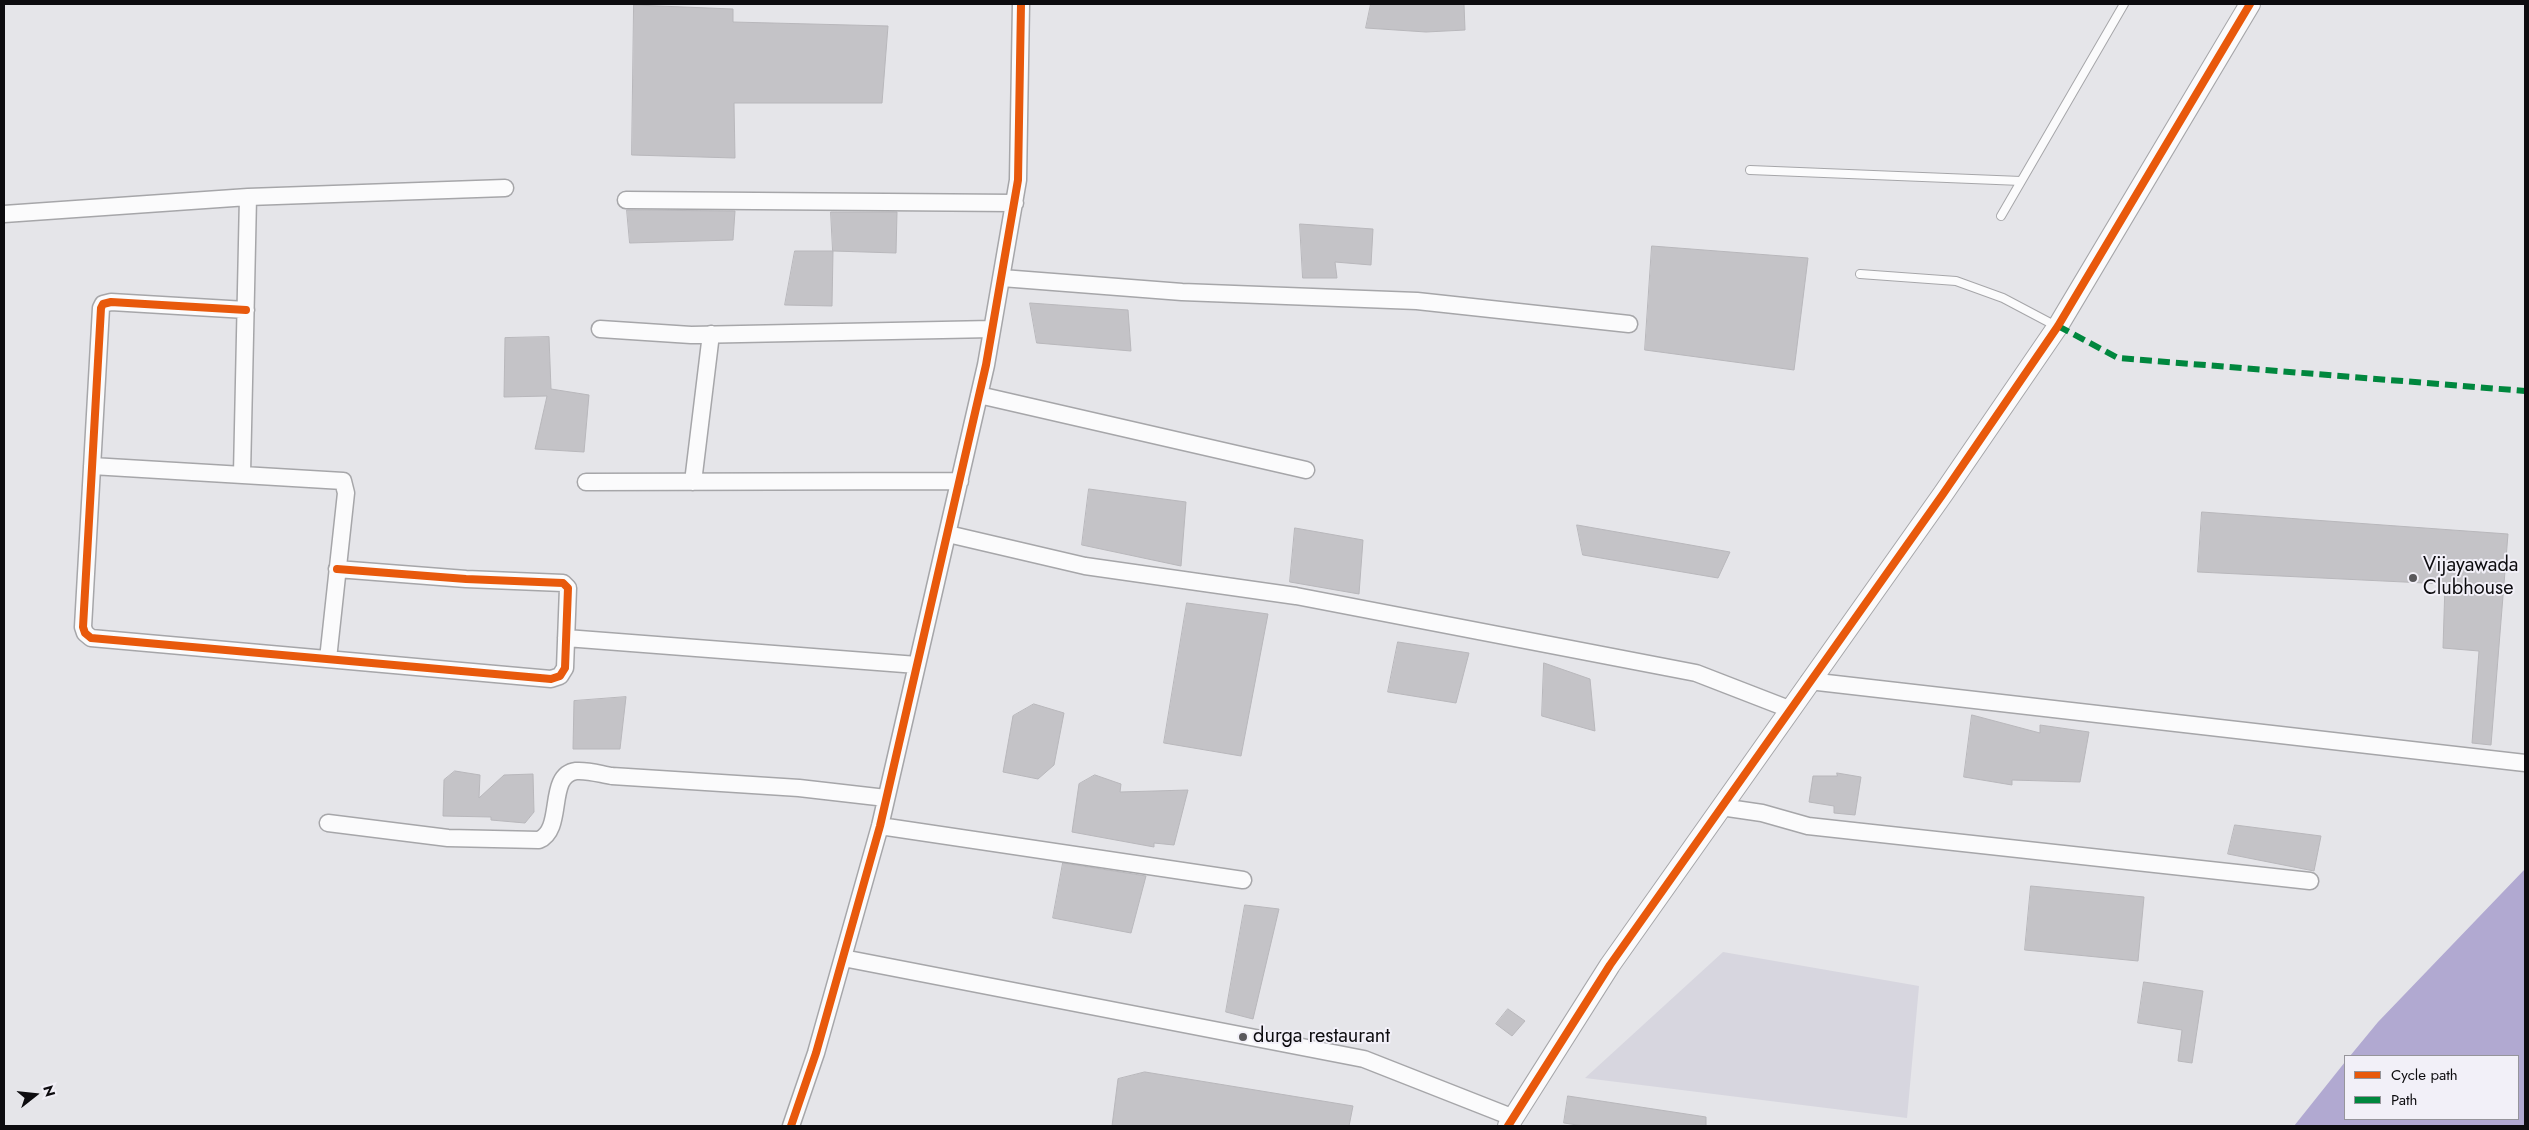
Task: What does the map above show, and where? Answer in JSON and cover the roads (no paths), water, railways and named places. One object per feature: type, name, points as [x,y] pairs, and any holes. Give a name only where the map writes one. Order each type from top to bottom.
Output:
[{"type":"street","points":[[791,1126],[816,1053],[880,826],[979,395],[1002,278],[1018,180],[1021,4]]},
{"type":"street","points":[[843,958],[1364,1059],[1511,1122],[1610,965],[1943,494],[2058,326],[2250,4]]},
{"type":"street","points":[[4,214],[248,197],[505,188]]},
{"type":"street","points":[[242,474],[248,197]]},
{"type":"street","points":[[626,200],[1015,203]]},
{"type":"street","points":[[1002,278],[1182,292],[1417,301],[1629,324]]},
{"type":"street","points":[[246,310],[111,302],[103,304],[101,308],[83,627],[85,633],[91,638],[551,679],[560,676],[565,668],[568,588],[563,583],[466,579],[338,569]]},
{"type":"street","points":[[600,329],[711,334],[992,329]]},
{"type":"street","points":[[693,482],[711,334]]},
{"type":"street","points":[[979,395],[1306,470]]},
{"type":"street","points":[[92,466],[343,481],[346,492],[328,659]]},
{"type":"street","points":[[586,482],[960,481]]},
{"type":"street","points":[[948,534],[1085,566],[1296,596],[1696,674],[1790,709]]},
{"type":"street","points":[[566,638],[917,665]]},
{"type":"street","points":[[1809,681],[2525,763]]},
{"type":"street","points":[[328,823],[448,838],[540,840],[544,838],[552,825],[556,799],[563,779],[574,772],[584,771],[612,776],[799,788],[886,798]]},
{"type":"street","points":[[1721,807],[1762,813],[1808,826],[2310,881]]},
{"type":"street","points":[[880,826],[1243,880]]},
{"type":"lane","points":[[2001,216],[2124,4]]},
{"type":"lane","points":[[1750,170],[2021,181]]},
{"type":"lane","points":[[1860,274],[1956,281],[2003,298],[2058,326]]},
{"type":"place","name":"Vijayawada Clubhouse","points":[[2413,578]]},
{"type":"place","name":"durga restaurant","points":[[1243,1037]]}]
